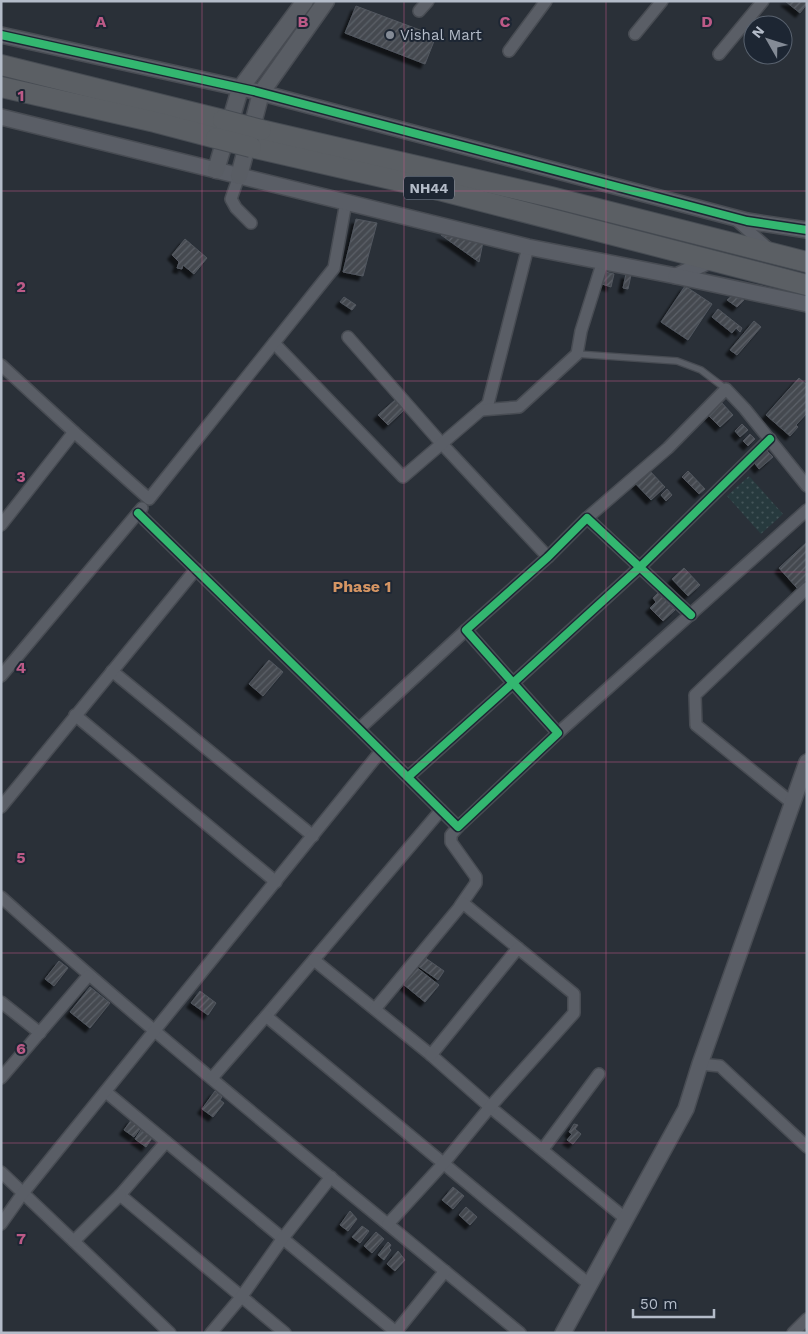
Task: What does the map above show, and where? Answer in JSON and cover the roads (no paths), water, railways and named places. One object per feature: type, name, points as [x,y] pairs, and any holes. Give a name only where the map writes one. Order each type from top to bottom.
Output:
[{"type":"highway","name":"NH44","points":[[1,65],[220,129],[251,147],[443,191],[807,284]]},
{"type":"highway","name":"NH44","points":[[1,87],[220,129],[261,130],[551,197],[807,262]]},
{"type":"main road","points":[[216,170],[240,89],[306,1]]},
{"type":"main road","points":[[240,176],[261,93],[326,1]]},
{"type":"street","points":[[419,11],[428,1]]},
{"type":"street","points":[[509,51],[546,1]]},
{"type":"street","points":[[635,34],[662,1]]},
{"type":"street","points":[[719,54],[763,1]]},
{"type":"street","points":[[1,35],[261,93],[732,217],[807,230]]},
{"type":"street","points":[[1,118],[528,247],[807,304]]},
{"type":"street","points":[[240,176],[231,199],[236,208],[251,223]]},
{"type":"street","points":[[1,676],[149,499],[334,268],[346,202]]},
{"type":"street","points":[[732,217],[775,254]]},
{"type":"street","points":[[274,343],[403,477],[488,404],[528,247]]},
{"type":"street","points":[[676,276],[712,260]]},
{"type":"street","points":[[481,410],[520,407],[577,354],[581,330],[603,261]]},
{"type":"street","points":[[348,337],[442,444],[548,557]]},
{"type":"street","points":[[1,365],[149,499]]},
{"type":"street","points":[[359,729],[548,557],[587,518],[668,448],[726,389],[746,409],[807,486]]},
{"type":"street","points":[[1,524],[74,432]]},
{"type":"street","points":[[408,777],[640,567],[770,439]]},
{"type":"street","points":[[375,1009],[460,906],[476,883],[476,877],[451,842],[451,835],[558,733],[807,510]]},
{"type":"street","points":[[138,512],[458,827]]},
{"type":"street","points":[[587,518],[691,615]]},
{"type":"street","points":[[1,807],[196,569]]},
{"type":"street","points":[[792,803],[696,725],[695,695],[807,588]]},
{"type":"street","points":[[466,630],[558,733]]},
{"type":"street","points":[[112,671],[313,836]]},
{"type":"street","points":[[75,715],[276,882]]},
{"type":"street","points":[[1,1224],[154,1031],[381,751]]},
{"type":"street","points":[[563,1333],[686,1109],[700,1064],[807,762]]},
{"type":"street","points":[[212,1078],[442,810]]},
{"type":"street","points":[[1,897],[88,976],[520,1333]]},
{"type":"street","points":[[388,1224],[574,1014],[574,994],[463,903],[460,906]]},
{"type":"street","points":[[431,1055],[518,948]]},
{"type":"street","points":[[314,960],[431,1055],[490,1107],[626,1219]]},
{"type":"street","points":[[1,1078],[88,976]]},
{"type":"street","points":[[1,1002],[40,1032]]},
{"type":"street","points":[[266,1016],[590,1285]]},
{"type":"street","points":[[700,1064],[720,1066],[807,1147]]},
{"type":"street","points":[[543,1149],[599,1074]]},
{"type":"street","points":[[106,1092],[396,1332],[445,1271]]},
{"type":"street","points":[[74,1241],[120,1195],[166,1142]]},
{"type":"street","points":[[1,1172],[170,1333]]},
{"type":"street","points":[[211,1333],[242,1296],[283,1238],[331,1177]]},
{"type":"street","points":[[120,1195],[285,1333]]},
{"type":"street","points":[[793,1333],[807,1319]]},
{"type":"lane","points":[[577,354],[677,361],[701,370],[726,389]]},
{"type":"place","name":"Vishal Mart","points":[[390,35]]},
{"type":"district","name":"Phase 1","points":[[362,586]]}]
